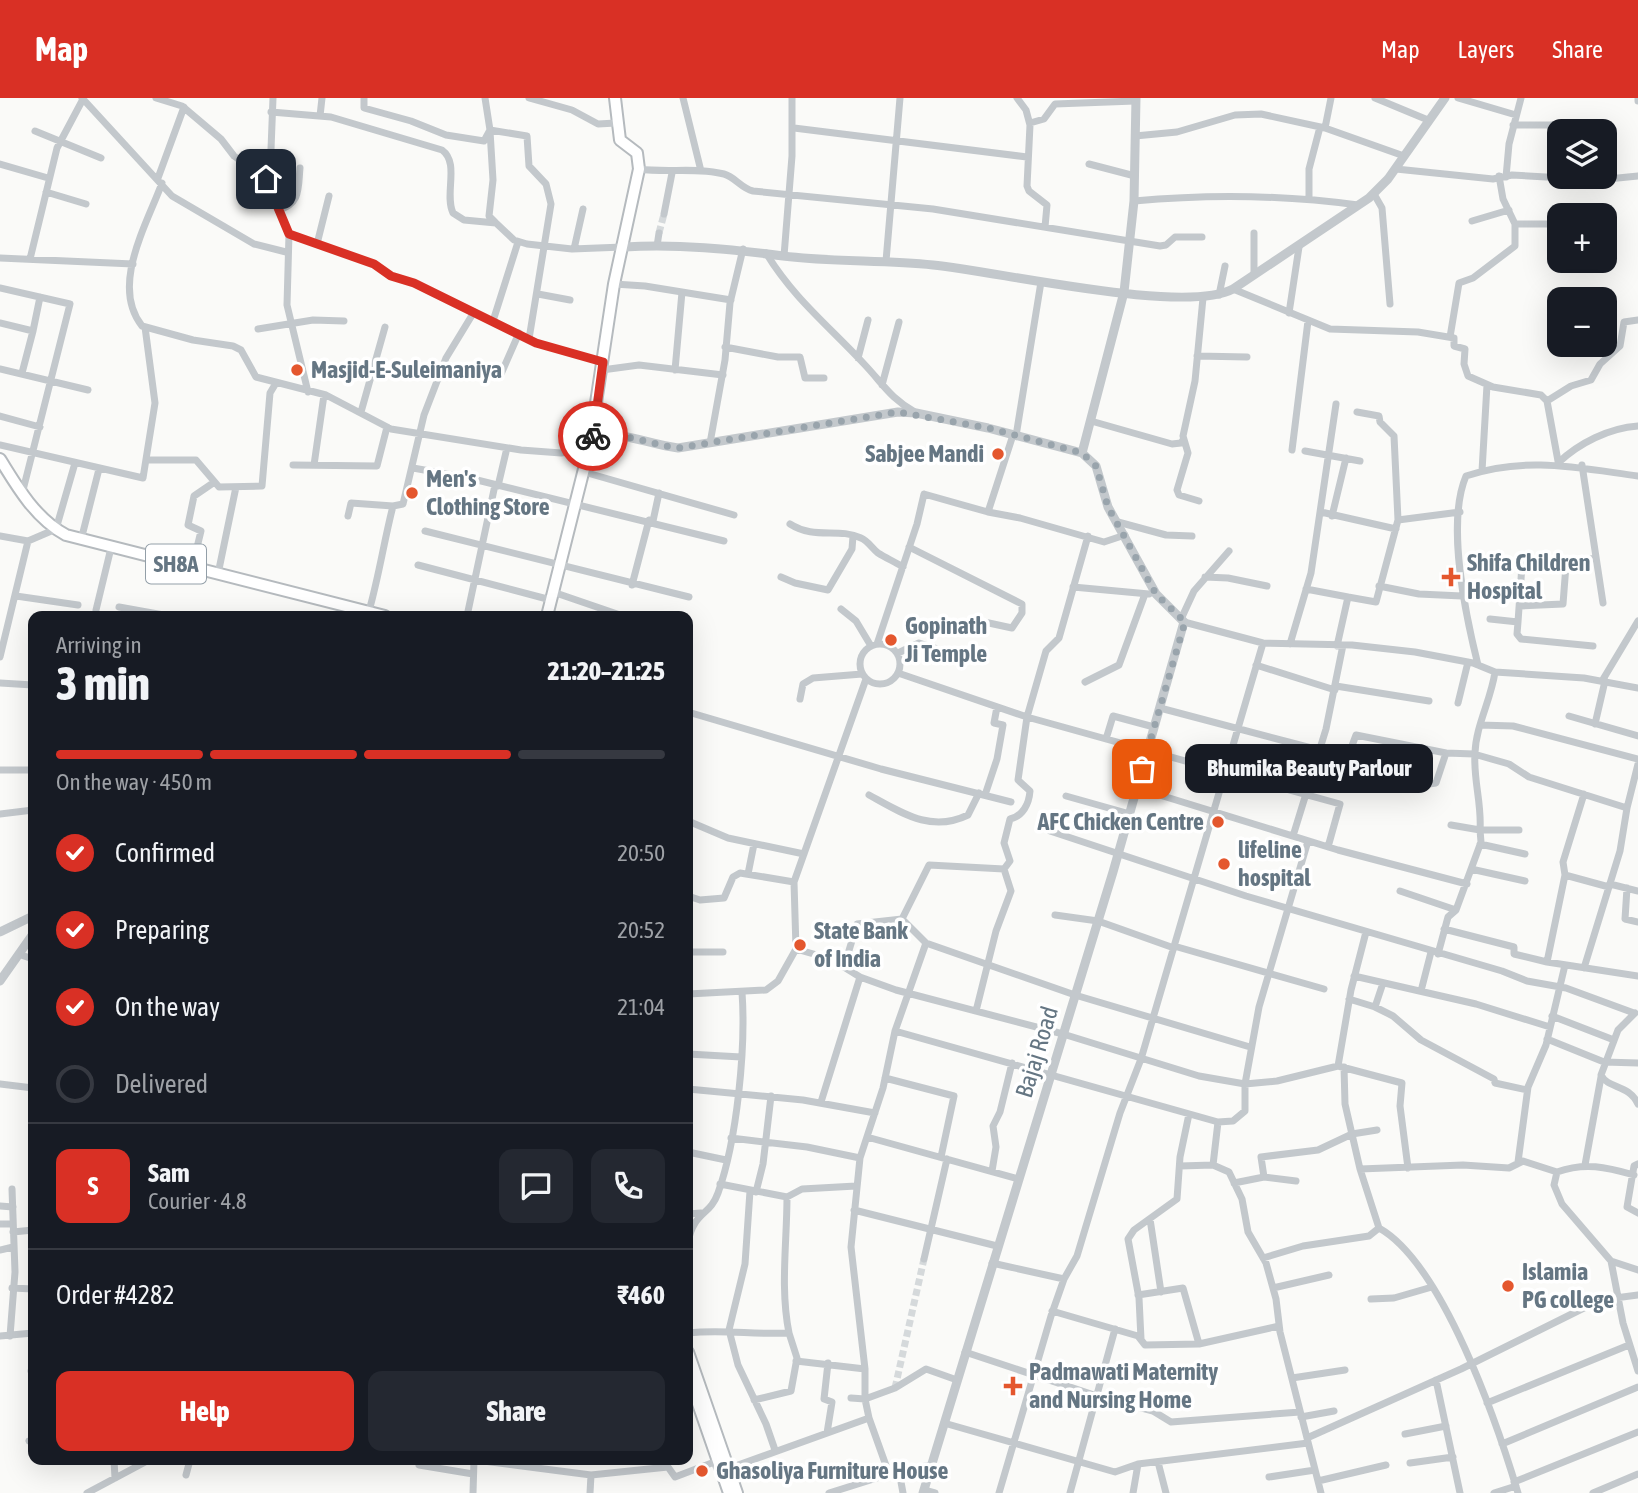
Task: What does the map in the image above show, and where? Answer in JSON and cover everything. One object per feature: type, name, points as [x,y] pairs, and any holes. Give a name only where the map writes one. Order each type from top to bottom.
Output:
[{"type":"main road","points":[[548,611],[589,449],[614,284],[639,169],[637,153],[622,144],[616,123],[615,98]]},
{"type":"main road","name":"SH8A","points":[[0,459],[22,494],[56,529],[81,540],[366,611]]},
{"type":"main road","points":[[693,1369],[729,1493]]},
{"type":"main road","points":[[693,1401],[722,1467],[737,1493]]},
{"type":"street","points":[[156,98],[180,103],[221,139],[234,156],[266,179],[289,234],[286,253],[287,305],[308,392]]},
{"type":"street","points":[[266,179],[270,175],[272,98]]},
{"type":"street","points":[[320,116],[322,98]]},
{"type":"street","points":[[361,126],[364,98]]},
{"type":"street","points":[[485,98],[493,180],[489,216],[519,242],[574,249],[657,246],[743,249],[784,256],[933,265],[1041,282],[1203,298],[1233,289],[1374,194],[1396,169],[1445,98]]},
{"type":"street","points":[[529,98],[572,110],[598,124],[616,123]]},
{"type":"street","points":[[683,98],[701,171]]},
{"type":"street","points":[[784,256],[794,128],[792,98]]},
{"type":"street","points":[[886,261],[900,98]]},
{"type":"street","points":[[1017,98],[1026,110],[1030,123],[1027,186],[1047,205],[1045,227]]},
{"type":"street","points":[[1309,199],[1309,169],[1331,98]]},
{"type":"street","points":[[1374,98],[1428,120]]},
{"type":"street","points":[[1458,98],[1516,115]]},
{"type":"street","points":[[1450,337],[1459,283],[1473,278],[1483,268],[1512,250],[1515,224],[1503,199],[1502,176],[1521,98]]},
{"type":"street","points":[[30,259],[48,178],[61,140],[83,99],[172,196],[243,237],[286,253]]},
{"type":"street","points":[[1030,123],[1044,119],[1055,104],[1135,100],[1134,201],[1124,292],[1082,453]]},
{"type":"street","points":[[180,103],[160,180],[132,264],[128,302],[137,320],[145,327],[193,340],[233,345],[240,350],[256,377],[324,395],[387,427],[420,435],[521,450],[561,453],[589,449]]},
{"type":"street","points":[[365,108],[411,121],[446,135],[484,141],[490,130]]},
{"type":"street","points":[[271,111],[320,116],[361,126],[418,141],[447,154],[450,162],[449,198],[453,213],[464,220],[496,223]]},
{"type":"street","points":[[1135,136],[1177,132],[1248,114],[1269,115],[1322,128],[1405,156]]},
{"type":"street","points":[[1513,125],[1547,125]]},
{"type":"street","points":[[794,128],[1027,157]]},
{"type":"street","points":[[490,130],[527,136],[529,166],[545,184],[551,204],[529,339]]},
{"type":"street","points":[[36,131],[101,158]]},
{"type":"street","points":[[1089,163],[1135,176]]},
{"type":"street","points":[[0,164],[48,178]]},
{"type":"street","points":[[278,210],[290,206],[296,200],[300,168]]},
{"type":"street","points":[[639,169],[672,173],[701,171],[729,176],[753,191],[891,205],[1163,246],[1175,237],[1202,237]]},
{"type":"street","points":[[1396,169],[1493,179],[1502,176],[1598,180],[1638,176]]},
{"type":"street","points":[[664,214],[672,173]]},
{"type":"street","points":[[46,192],[86,204]]},
{"type":"street","points":[[1374,194],[1382,208],[1390,304]]},
{"type":"street","points":[[317,244],[329,196]]},
{"type":"street","points":[[1134,201],[1199,197],[1309,199],[1359,205]]},
{"type":"street","points":[[574,249],[583,209]]},
{"type":"street","points":[[1472,221],[1510,209]]},
{"type":"street","points":[[1515,224],[1547,224]]},
{"type":"street","points":[[657,246],[659,233]]},
{"type":"street","points":[[1254,233],[1254,275]]},
{"type":"street","points":[[289,234],[355,256],[391,276],[529,339],[602,366],[639,365],[723,374]]},
{"type":"street","points":[[494,321],[519,242]]},
{"type":"street","points":[[1289,313],[1299,247]]},
{"type":"street","points":[[710,443],[723,374],[731,300],[743,249]]},
{"type":"street","points":[[766,253],[783,281],[805,307],[858,358],[895,402],[916,413],[1082,453],[1096,466],[1108,507],[1156,594],[1183,620],[1263,643],[1340,645],[1415,652],[1468,662],[1495,672],[1604,681],[1638,688]]},
{"type":"street","points":[[0,259],[132,264]]},
{"type":"street","points":[[1219,295],[1225,266]]},
{"type":"street","points":[[988,512],[1015,435],[1041,282]]},
{"type":"street","points":[[614,284],[731,300]]},
{"type":"street","points":[[0,288],[70,304],[22,494]]},
{"type":"street","points":[[1233,289],[1308,321],[1343,331],[1418,332],[1454,338],[1454,346],[1465,349],[1464,364],[1468,376],[1487,385],[1541,394],[1547,401],[1558,463]]},
{"type":"street","points":[[675,370],[682,292]]},
{"type":"street","points":[[538,294],[570,300]]},
{"type":"street","points":[[22,373],[40,297]]},
{"type":"street","points":[[1199,501],[1177,493],[1189,449],[1183,440],[1197,356],[1203,298]]},
{"type":"street","points":[[348,516],[351,503],[393,506],[403,504],[420,435],[446,358],[474,312]]},
{"type":"street","points":[[258,329],[313,320],[344,321]]},
{"type":"street","points":[[858,358],[868,320]]},
{"type":"street","points":[[1547,401],[1571,386],[1591,380],[1600,364],[1619,346],[1624,322],[1638,320]]},
{"type":"street","points":[[1292,450],[1308,321]]},
{"type":"street","points":[[882,385],[899,322]]},
{"type":"street","points":[[0,323],[33,331]]},
{"type":"street","points":[[0,446],[143,478],[155,403],[145,327]]},
{"type":"street","points":[[361,412],[385,327]]},
{"type":"street","points":[[501,374],[519,333]]},
{"type":"street","points":[[725,347],[778,357],[800,357],[805,378],[824,378]]},
{"type":"street","points":[[1197,356],[1247,357]]},
{"type":"street","points":[[0,369],[88,390]]},
{"type":"street","points":[[147,460],[195,460],[204,466],[213,483],[226,488],[262,486],[270,393],[276,383]]},
{"type":"street","points":[[1482,471],[1487,385]]},
{"type":"street","points":[[314,465],[324,395]]},
{"type":"street","points":[[1290,644],[1306,589],[1321,512],[1336,404]]},
{"type":"street","points":[[1306,589],[1376,603],[1398,520],[1394,436],[1380,422],[1379,416],[1357,412]]},
{"type":"street","points":[[591,436],[617,434],[652,445],[678,448],[859,418],[916,413]]},
{"type":"street","points":[[0,416],[40,427]]},
{"type":"street","points":[[1091,421],[1172,444],[1181,443],[1183,440]]},
{"type":"street","points":[[1558,463],[1599,435],[1620,427],[1638,426]]},
{"type":"street","points":[[293,466],[377,466],[387,427]]},
{"type":"street","points":[[468,611],[506,452]]},
{"type":"street","points":[[1305,452],[1360,461]]},
{"type":"street","points":[[1332,516],[1346,458]]},
{"type":"street","points":[[0,536],[28,541],[56,529],[75,463]]},
{"type":"street","points":[[1478,665],[1462,596],[1460,512],[1466,476],[1482,471],[1558,463],[1638,476]]},
{"type":"street","points":[[1582,465],[1603,603]]},
{"type":"street","points":[[413,468],[651,521],[724,541]]},
{"type":"street","points":[[81,540],[99,469]]},
{"type":"street","points":[[583,472],[734,515]]},
{"type":"street","points":[[192,568],[201,531],[188,525],[194,496],[213,483]]},
{"type":"street","points":[[218,574],[236,487]]},
{"type":"street","points":[[632,585],[659,493]]},
{"type":"street","points":[[693,994],[766,990],[778,981],[796,949],[794,882],[864,676],[860,660],[874,645],[903,567],[924,494],[1104,542],[1125,535]]},
{"type":"street","points":[[378,611],[380,559],[393,506]]},
{"type":"street","points":[[1321,512],[1396,529]]},
{"type":"street","points":[[1398,520],[1460,512]]},
{"type":"street","points":[[1118,522],[1166,536],[1192,536]]},
{"type":"street","points":[[790,524],[801,531],[821,535],[861,538],[879,553],[903,567]]},
{"type":"street","points":[[425,531],[632,585],[689,597]]},
{"type":"street","points":[[781,577],[828,590],[852,548],[853,536]]},
{"type":"street","points":[[1004,869],[1010,861],[1004,843],[1010,819],[1019,817],[1029,800],[1030,791],[1018,780],[1027,717],[1046,651],[1059,638],[1088,536]]},
{"type":"street","points":[[0,657],[28,541]]},
{"type":"street","points":[[909,547],[1022,604],[1022,613],[1012,628],[975,620]]},
{"type":"street","points":[[96,610],[111,548]]},
{"type":"street","points":[[1183,620],[1194,591],[1229,551]]},
{"type":"street","points":[[1497,564],[1566,565],[1596,558]]},
{"type":"street","points":[[418,565],[605,611]]},
{"type":"street","points":[[1522,565],[1517,634],[1521,639],[1592,646]]},
{"type":"street","points":[[1520,606],[1563,604],[1566,565]]},
{"type":"street","points":[[1205,577],[1228,578],[1267,586]]},
{"type":"street","points":[[1379,586],[1408,592],[1462,596]]},
{"type":"street","points":[[1073,587],[1156,594]]},
{"type":"street","points":[[1084,682],[1119,665],[1145,594]]},
{"type":"street","points":[[16,596],[78,605]]},
{"type":"street","points":[[1293,836],[1336,688],[1348,597]]},
{"type":"street","points":[[119,607],[141,611]]},
{"type":"street","points":[[841,609],[856,621],[874,645]]},
{"type":"street","points":[[1490,619],[1518,622]]},
{"type":"street","name":"Bajaj Road","points":[[924,1491],[1098,922],[1183,620]]},
{"type":"street","points":[[1595,724],[1604,681],[1638,621]]},
{"type":"street","points":[[898,653],[919,643],[935,648]]},
{"type":"street","points":[[999,1493],[1052,1311],[1085,1232],[1126,1097],[1141,1059],[1263,643]]},
{"type":"street","points":[[800,699],[803,684],[813,678],[864,676],[885,684],[898,673],[901,665],[898,653],[887,644],[874,645]]},
{"type":"street","points":[[1458,703],[1468,662]]},
{"type":"street","points":[[1256,665],[1336,688],[1429,701]]},
{"type":"street","points":[[1421,991],[1448,917],[1456,910],[1467,884],[1480,844],[1481,805],[1474,754],[1495,672]]},
{"type":"street","points":[[898,673],[1027,717],[1340,804],[1328,847]]},
{"type":"street","points":[[0,683],[28,685]]},
{"type":"street","points":[[869,795],[906,815],[941,824],[968,815],[982,794],[997,759],[1003,725],[994,723],[997,707]]},
{"type":"street","points":[[1160,708],[1319,750],[1422,785],[1433,785],[1446,753]]},
{"type":"street","points":[[693,713],[1011,802]]},
{"type":"street","points":[[1106,739],[1113,716],[1154,727]]},
{"type":"street","points":[[1569,716],[1638,736]]},
{"type":"street","points":[[1480,725],[1513,726],[1638,762],[1609,886],[1584,968]]},
{"type":"street","points":[[1348,759],[1356,735],[1446,753],[1474,754],[1509,764],[1530,777],[1627,808]]},
{"type":"street","points":[[0,770],[28,770]]},
{"type":"street","points":[[1137,788],[1328,847],[1467,884]]},
{"type":"street","points":[[1547,962],[1566,875],[1564,859],[1584,794]]},
{"type":"street","points":[[1066,796],[1130,814]]},
{"type":"street","points":[[0,814],[28,811]]},
{"type":"street","points":[[693,823],[728,838],[804,854]]},
{"type":"street","points":[[1451,825],[1480,830],[1519,830]]},
{"type":"street","points":[[1050,831],[1289,909],[1636,1012]]},
{"type":"street","points":[[895,1031],[1218,1122],[1233,1121],[1245,1111],[1245,1084],[1250,1047],[1308,841]]},
{"type":"street","points":[[748,874],[754,844]]},
{"type":"street","points":[[1480,844],[1525,854]]},
{"type":"street","points":[[902,919],[929,864],[1004,869]]},
{"type":"street","points":[[976,1011],[996,931],[1011,891],[1004,869]]},
{"type":"street","points":[[1471,869],[1525,881]]},
{"type":"street","points":[[693,898],[700,900],[724,898],[737,873],[794,882]]},
{"type":"street","points":[[1566,875],[1638,891]]},
{"type":"street","points":[[1627,888],[1625,919],[1638,922]]},
{"type":"street","points":[[1400,891],[1456,910]]},
{"type":"street","points":[[1055,915],[1098,922],[1174,947],[1324,989]]},
{"type":"street","points":[[0,932],[28,918]]},
{"type":"street","points":[[902,919],[926,943],[1075,995],[1250,1047]]},
{"type":"street","points":[[844,967],[857,924],[902,919]]},
{"type":"street","points":[[1444,929],[1514,947],[1514,954],[1547,962],[1638,976]]},
{"type":"street","points":[[1366,932],[1349,999],[1341,1066],[1345,1104],[1360,1169],[1379,1228],[1391,1234],[1432,1287],[1472,1363],[1516,1487]]},
{"type":"street","points":[[0,981],[28,943]]},
{"type":"street","points":[[889,1474],[865,1399],[865,1369],[852,1266],[856,1186],[860,1158],[885,1078],[895,1031],[926,943]]},
{"type":"street","points":[[796,949],[831,959],[860,977],[907,993],[1063,1034],[1199,1076],[1245,1084],[1277,1081],[1341,1066],[1402,1083],[1400,1106],[1408,1168]]},
{"type":"street","points":[[693,952],[723,952]]},
{"type":"street","points":[[21,955],[28,958]]},
{"type":"street","points":[[1518,1163],[1527,1090],[1548,1039],[1565,965]]},
{"type":"street","points":[[1354,976],[1421,991],[1550,1027]]},
{"type":"street","points":[[821,1102],[860,977]]},
{"type":"street","points":[[1375,1007],[1383,983]]},
{"type":"street","points":[[693,1222],[711,1205],[720,1184],[731,1138],[745,1032],[742,992]]},
{"type":"street","points":[[1349,999],[1393,1016],[1421,1040],[1494,1079],[1495,1083],[1527,1090]]},
{"type":"street","points":[[1585,1165],[1604,1062],[1621,1025],[1636,1012]]},
{"type":"street","points":[[1552,1016],[1614,1040]]},
{"type":"street","points":[[1548,1039],[1604,1062],[1638,1063]]},
{"type":"street","points":[[693,1054],[741,1057]]},
{"type":"street","points":[[992,1171],[996,1147],[993,1126],[1012,1063]]},
{"type":"street","points":[[1601,1075],[1604,1081],[1629,1090],[1638,1104]]},
{"type":"street","points":[[885,1078],[954,1096],[924,1259]]},
{"type":"street","points":[[0,1084],[28,1087]]},
{"type":"street","points":[[693,1090],[821,1102],[875,1113]]},
{"type":"street","points":[[771,1096],[766,1141],[753,1192],[745,1264],[729,1330],[738,1364],[775,1450]]},
{"type":"street","points":[[1141,1339],[1138,1295],[1128,1239],[1134,1230],[1177,1199],[1189,1114]]},
{"type":"street","points":[[1213,1165],[1218,1122]]},
{"type":"street","points":[[1264,1177],[1261,1157],[1318,1150],[1352,1134],[1377,1130]]},
{"type":"street","points":[[867,1137],[1018,1179]]},
{"type":"street","points":[[731,1138],[766,1141],[860,1158]]},
{"type":"street","points":[[693,1153],[726,1160]]},
{"type":"street","points":[[1360,1169],[1463,1165],[1509,1168],[1527,1161],[1557,1172],[1585,1165],[1634,1175]]},
{"type":"street","points":[[1638,1164],[1627,1207],[1638,1213]]},
{"type":"street","points":[[1180,1166],[1213,1165],[1229,1172],[1242,1199],[1248,1232],[1263,1258],[1273,1289],[1279,1326],[1321,1493]]},
{"type":"street","points":[[1557,1172],[1554,1185],[1562,1204],[1611,1261],[1629,1345],[1638,1371]]},
{"type":"street","points":[[1234,1182],[1264,1177],[1296,1181]]},
{"type":"street","points":[[720,1184],[787,1196],[802,1189],[856,1186]]},
{"type":"street","points":[[10,1336],[15,1272],[12,1189]]},
{"type":"street","points":[[754,1400],[791,1391],[796,1361],[789,1333],[783,1274],[787,1249],[787,1196]]},
{"type":"street","points":[[0,1206],[13,1206]]},
{"type":"street","points":[[855,1210],[997,1246]]},
{"type":"street","points":[[693,1214],[702,1213]]},
{"type":"street","points":[[1150,1219],[1161,1292]]},
{"type":"street","points":[[0,1224],[28,1230]]},
{"type":"street","points":[[1263,1258],[1303,1246],[1368,1236],[1379,1228]]},
{"type":"street","points":[[0,1250],[13,1247]]},
{"type":"street","points":[[1611,1261],[1638,1270]]},
{"type":"street","points":[[992,1263],[1064,1279]]},
{"type":"street","points":[[1273,1289],[1329,1275]]},
{"type":"street","points":[[1371,1299],[1395,1298],[1432,1287]]},
{"type":"street","points":[[12,1288],[28,1289]]},
{"type":"street","points":[[1138,1295],[1183,1288],[1199,1344]]},
{"type":"street","points":[[944,1423],[1115,1472],[1138,1464],[1308,1440],[1600,1300],[1638,1295]]},
{"type":"street","points":[[1052,1311],[1138,1336],[1145,1345],[1199,1344],[1279,1326]]},
{"type":"street","points":[[1070,1493],[1115,1329]]},
{"type":"street","points":[[693,1333],[729,1330],[751,1334],[789,1333]]},
{"type":"street","points":[[0,1336],[28,1334]]},
{"type":"street","points":[[1487,1404],[1629,1345]]},
{"type":"street","points":[[965,1352],[1097,1396],[1153,1411],[1171,1422],[1334,1411]]},
{"type":"street","points":[[796,1361],[865,1369]]},
{"type":"street","points":[[827,1433],[832,1402],[824,1399],[828,1363]]},
{"type":"street","points":[[851,1398],[865,1399],[895,1388],[926,1368],[957,1380]]},
{"type":"street","points":[[1292,1378],[1345,1370]]},
{"type":"street","points":[[1436,1380],[1460,1493]]},
{"type":"street","points":[[1502,1444],[1638,1387]]},
{"type":"street","points":[[514,1465],[592,1475],[668,1467],[675,1477],[722,1467],[869,1418]]},
{"type":"street","points":[[1405,1434],[1446,1426]]},
{"type":"street","points":[[1494,1493],[1516,1487],[1638,1432]]},
{"type":"street","points":[[1410,1463],[1452,1457]]},
{"type":"street","points":[[1158,1462],[1166,1493]]},
{"type":"street","points":[[1133,1493],[1138,1464]]},
{"type":"street","points":[[114,1465],[115,1478]]},
{"type":"street","points":[[87,1493],[140,1465]]},
{"type":"street","points":[[186,1475],[189,1465]]},
{"type":"street","points":[[419,1465],[473,1474]]},
{"type":"street","points":[[472,1493],[474,1465]]},
{"type":"street","points":[[829,1493],[854,1489],[899,1471],[932,1465]]},
{"type":"street","points":[[1318,1481],[1386,1465]]},
{"type":"street","points":[[1269,1477],[1315,1469]]},
{"type":"street","points":[[899,1471],[903,1493]]},
{"type":"street","points":[[1593,1493],[1638,1474]]},
{"type":"street","points":[[590,1493],[592,1475]]},
{"type":"street","points":[[924,1491],[935,1493]]},
{"type":"tunnel","points":[[659,233],[664,214]]},
{"type":"tunnel","points":[[895,1388],[924,1259]]},
{"type":"way so far","points":[[593,436],[617,434],[652,445],[678,448],[898,412],[916,413],[988,428],[1082,453],[1096,466],[1108,507],[1156,594],[1185,622],[1142,769]]},
{"type":"place","name":"Masjid-E-Suleimaniya","points":[[297,370]]},
{"type":"place","name":"Sabjee Mandi","points":[[998,454]]},
{"type":"place","name":"Men's Clothing Store","points":[[412,493]]},
{"type":"place","name":"Shifa Children Hospital","points":[[1451,577]]},
{"type":"place","name":"Gopinath Ji Temple","points":[[891,640]]},
{"type":"place","name":"Bhumika Beauty Parlour","points":[[1142,769]]},
{"type":"place","name":"AFC Chicken Centre","points":[[1218,822]]},
{"type":"place","name":"lifeline hospital","points":[[1224,864]]},
{"type":"place","name":"State Bank of India","points":[[800,945]]},
{"type":"place","name":"Islamia PG college","points":[[1508,1286]]},
{"type":"place","name":"Padmawati Maternity and Nursing Home","points":[[1013,1386]]},
{"type":"place","name":"Ghasoliya Furniture House","points":[[702,1471]]},
{"type":"route","points":[[266,179],[289,234],[345,251],[374,264],[391,276],[414,283],[536,343],[556,351],[603,362],[593,436]]}]
